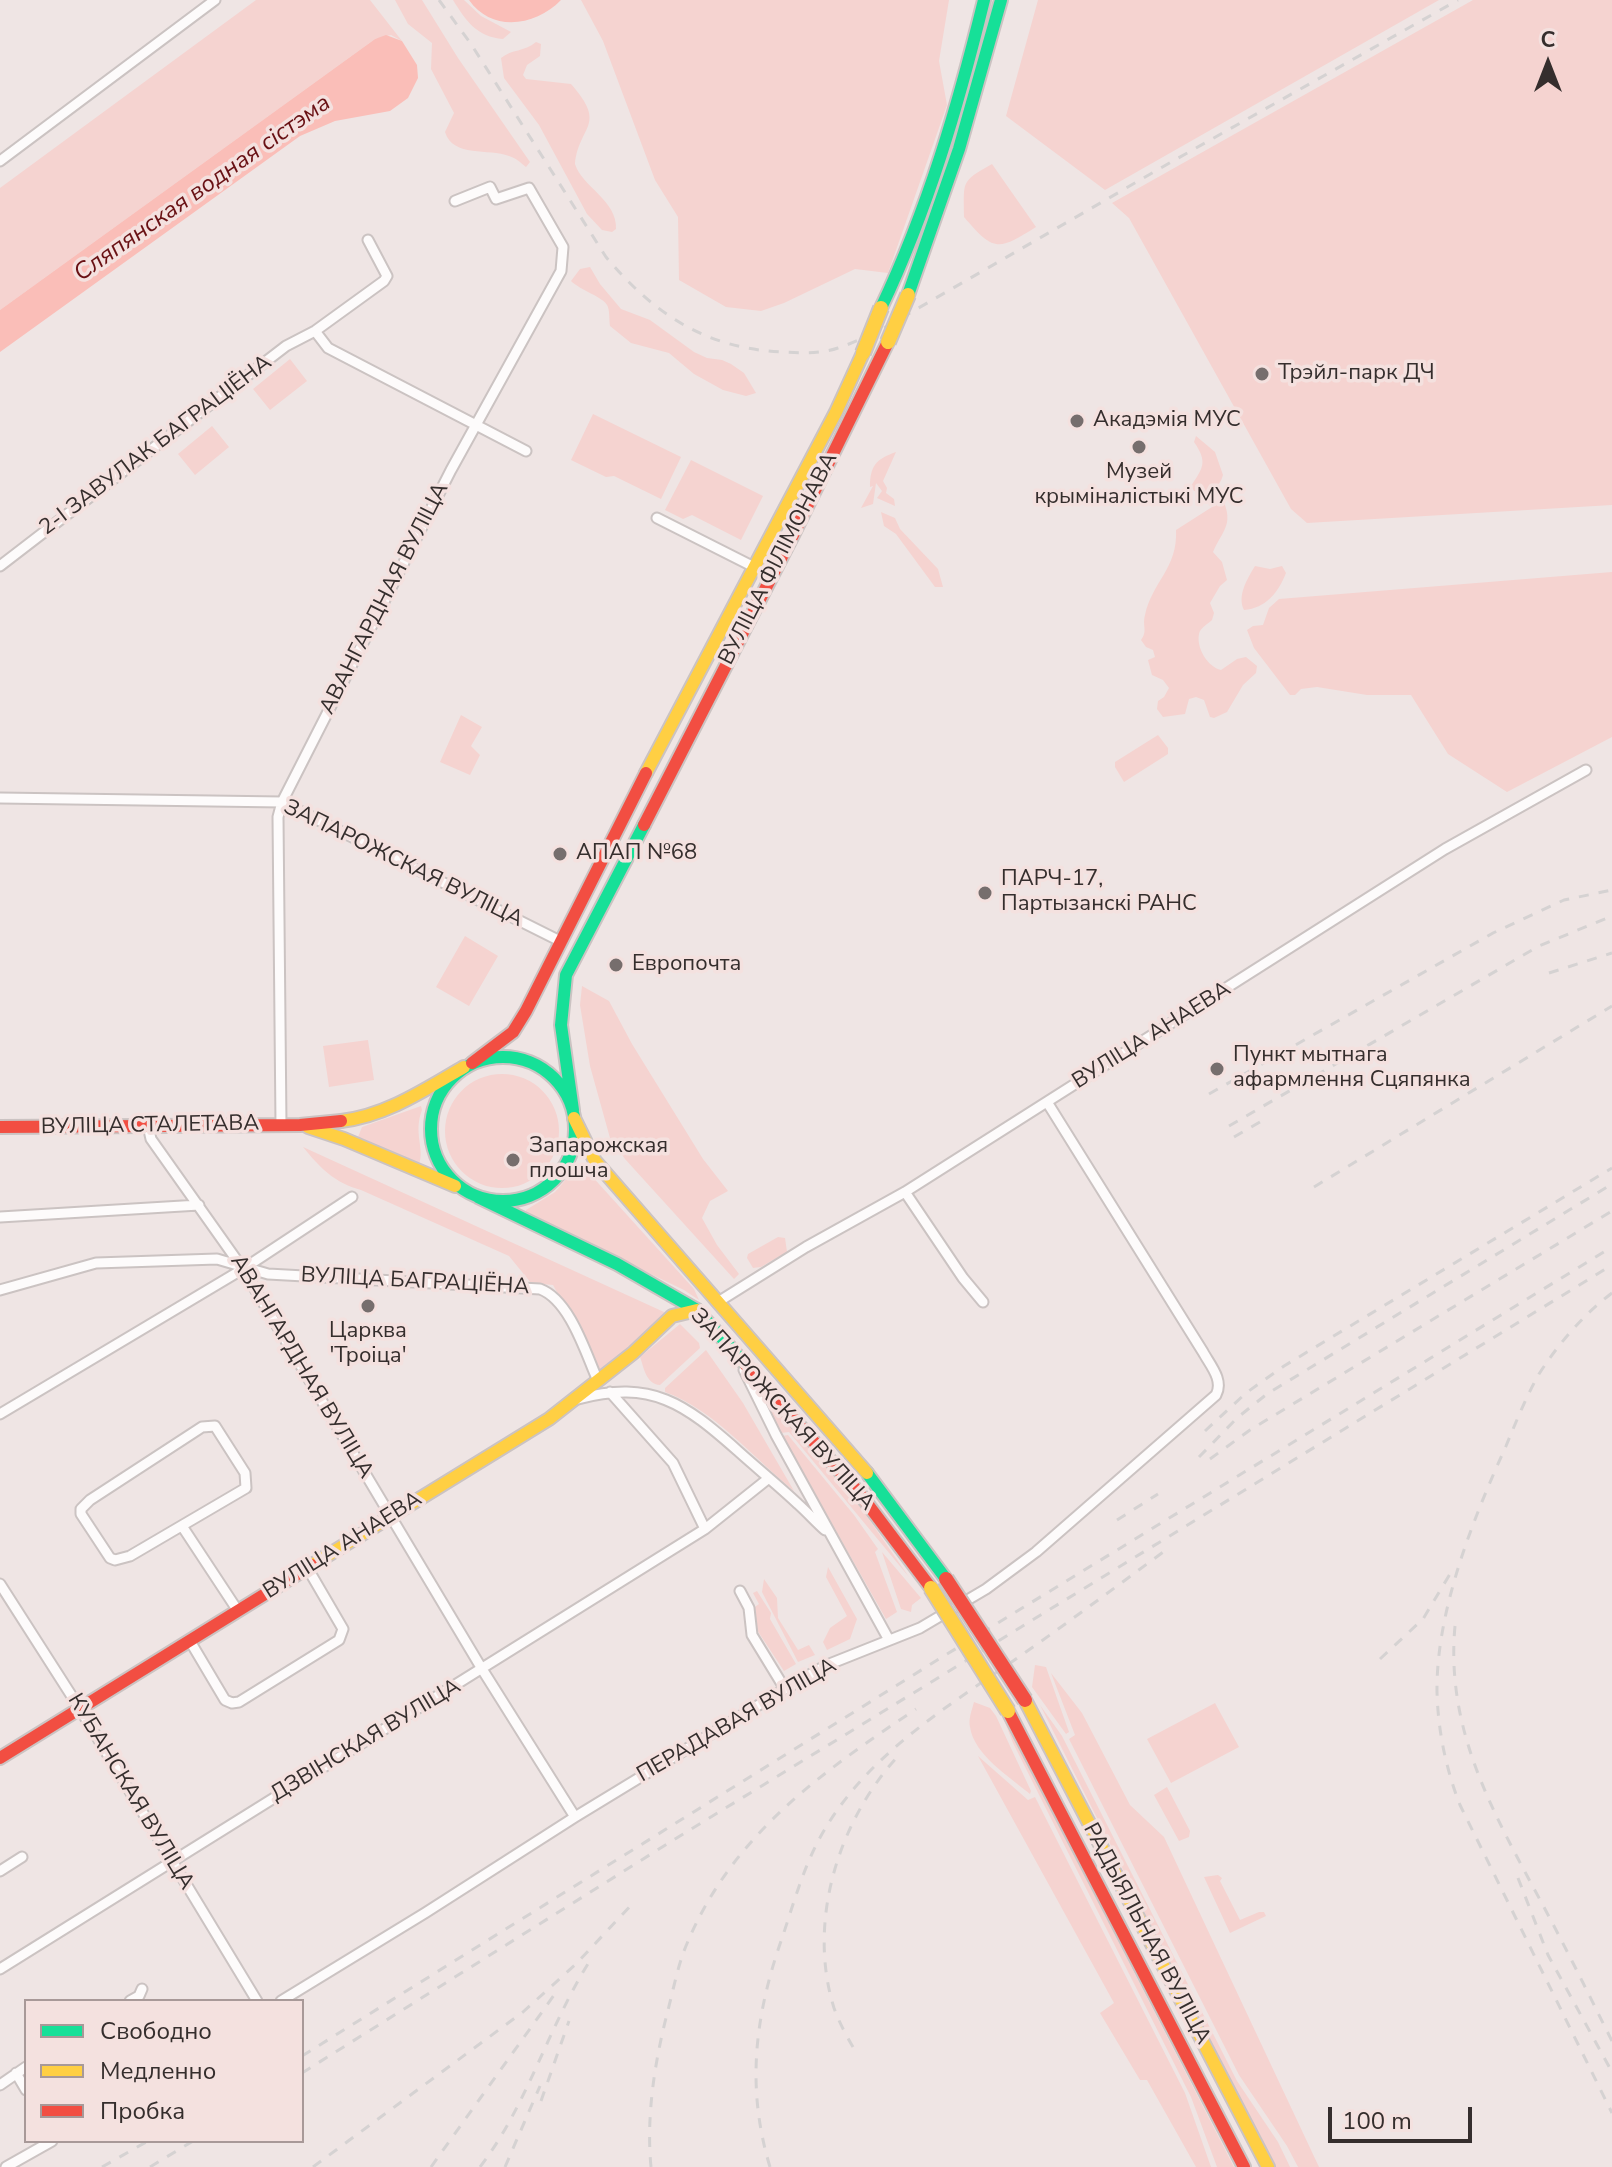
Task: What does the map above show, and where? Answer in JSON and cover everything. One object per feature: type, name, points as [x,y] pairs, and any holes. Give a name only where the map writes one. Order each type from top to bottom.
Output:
[{"type":"main road","name":"ВУЛІЦА ФІЛІМОНАВА","points":[[468,1065],[513,1032],[836,412],[894,281],[931,183],[984,0]]},
{"type":"main road","name":"ВУЛІЦА ФІЛІМОНАВА","points":[[573,1114],[561,1028],[561,1001],[566,975],[793,535],[888,342],[908,295],[959,149],[1001,0]]},
{"type":"main road","points":[[777,527],[793,535]]},
{"type":"main road","points":[[503,1057],[533,1064],[558,1083],[573,1114],[572,1147],[558,1173],[548,1184],[522,1197],[508,1200],[478,1197],[344,1139],[300,1125],[372,1116],[468,1065],[503,1057]]},
{"type":"main road","points":[[464,1190],[440,1164],[433,1147],[431,1129],[433,1111],[440,1094],[450,1079],[468,1065]]},
{"type":"main road","name":"ЗАПАРОЖСКАЯ ВУЛІЦА","points":[[573,1114],[595,1161],[880,1488],[946,1579],[1025,1700]]},
{"type":"main road","name":"ВУЛІЦА СТАЛЕТАВА","points":[[0,1127],[300,1125]]},
{"type":"main road","name":"ЗАПАРОЖСКАЯ ВУЛІЦА","points":[[478,1197],[596,1253],[667,1290],[697,1310],[860,1494],[931,1588],[1008,1711]]},
{"type":"main road","points":[[667,1290],[672,1316],[697,1310]]},
{"type":"main road","name":"ВУЛІЦА АНАЕВА","points":[[0,1758],[549,1419],[655,1335],[672,1316]]},
{"type":"main road","name":"РАДЫЯЛЬНАЯ ВУЛІЦА","points":[[1025,1700],[1268,2167]]},
{"type":"main road","name":"РАДЫЯЛЬНАЯ ВУЛІЦА","points":[[1008,1711],[1244,2167]]},
{"type":"street","points":[[0,161],[215,0]]},
{"type":"street","name":"АВАНГАРДНАЯ ВУЛІЦА","points":[[281,1125],[278,817],[282,802],[475,425],[561,271],[563,247],[529,188],[496,199],[490,187],[455,201]]},
{"type":"street","name":"2-І ЗАВУЛАК БАГРАЦІЁНА","points":[[0,566],[286,346],[315,331],[384,281],[387,276],[385,270],[368,240]]},
{"type":"street","points":[[315,331],[328,348],[526,451]]},
{"type":"street","points":[[657,518],[754,567]]},
{"type":"street","name":"ВУЛІЦА АНАЕВА","points":[[718,1302],[806,1247],[905,1192],[1445,849],[1586,770]]},
{"type":"street","name":"ЗАПАРОЖСКАЯ ВУЛІЦА","points":[[0,798],[282,802],[562,942]]},
{"type":"street","name":"ПЕРАДАВАЯ ВУЛІЦА","points":[[284,1999],[785,1689],[827,1665],[920,1628],[986,1589],[1017,1566],[1216,1395],[1220,1388],[1218,1379],[1203,1352],[1047,1102]]},
{"type":"street","name":"АВАНГАРДНАЯ ВУЛІЦА","points":[[148,1126],[151,1139],[243,1269],[482,1669],[575,1817]]},
{"type":"street","points":[[905,1192],[963,1278],[983,1302]]},
{"type":"street","points":[[1,1411],[243,1269],[352,1197]]},
{"type":"street","points":[[0,1217],[199,1205]]},
{"type":"street","name":"ВУЛІЦА БАГРАЦІЁНА","points":[[0,1290],[96,1263],[217,1259],[268,1274],[530,1288],[547,1291],[560,1303],[575,1327],[598,1381]]},
{"type":"street","points":[[734,1349],[776,1435],[889,1640]]},
{"type":"street","points":[[576,1399],[610,1392],[651,1395],[685,1407],[712,1427],[831,1534]]},
{"type":"street","points":[[610,1392],[673,1463],[705,1529]]},
{"type":"street","points":[[215,1426],[245,1473],[246,1488],[182,1526],[130,1556],[115,1560],[105,1552],[81,1514],[81,1509],[90,1500],[202,1427],[215,1426]]},
{"type":"street","name":"ДЗВІНСКАЯ ВУЛІЦА","points":[[0,1969],[705,1529],[769,1478]]},
{"type":"street","points":[[182,1526],[238,1611]]},
{"type":"street","points":[[190,1641],[225,1700],[232,1703],[251,1694],[343,1635],[343,1629],[308,1569]]},
{"type":"street","name":"КУБАНСКАЯ ВУЛІЦА","points":[[0,1584],[80,1709],[256,1999]]},
{"type":"street","points":[[740,1591],[749,1608],[752,1635],[785,1689]]},
{"type":"street","points":[[0,1871],[22,1857]]},
{"type":"street","points":[[134,1999],[142,1989]]},
{"type":"street","points":[[0,2085],[24,2068]]},
{"type":"street","points":[[16,2073],[24,2087]]},
{"type":"street","points":[[6,2167],[48,2143]]},
{"type":"shaded area","points":[[256,0],[370,0],[402,41],[391,35],[375,39],[0,310],[0,188]]},
{"type":"shaded area","points":[[395,0],[422,0],[530,162],[526,167],[512,157],[463,149],[449,140],[445,132],[454,113],[431,69],[432,43],[408,24]]},
{"type":"shaded area","points":[[453,0],[464,0],[481,16],[511,32],[503,39],[486,35],[468,21]]},
{"type":"shaded area","points":[[581,0],[949,0],[939,61],[947,105],[888,273],[855,269],[761,311],[726,307],[679,280],[678,217],[655,180],[603,41]]},
{"type":"shaded area","points":[[1038,0],[1439,0],[1105,190],[1006,116]]},
{"type":"shaded area","points":[[1473,0],[1612,0],[1612,505],[1307,523],[1291,509],[1129,218],[1112,203]]},
{"type":"shaded area","points":[[536,42],[541,44],[540,56],[527,65],[523,75],[526,79],[571,84],[582,98],[590,117],[575,164],[584,180],[611,210],[616,229],[612,232],[602,230],[587,214],[539,125],[504,78],[501,58]]},
{"type":"shaded area","points":[[992,164],[1036,227],[1004,244],[990,242],[964,217],[966,184]]},
{"type":"shaded area","points":[[590,267],[621,309],[650,320],[694,352],[731,364],[744,373],[756,393],[746,396],[723,390],[694,374],[669,353],[631,343],[610,326],[605,302],[571,281],[580,269]]},
{"type":"shaded area","points":[[290,359],[307,381],[270,410],[253,389]]},
{"type":"shaded area","points":[[593,414],[681,457],[661,499],[614,476],[606,477],[571,460]]},
{"type":"shaded area","points":[[212,426],[229,447],[195,475],[178,454]]},
{"type":"shaded area","points":[[1196,436],[1215,452],[1223,475],[1219,484],[1208,491],[1194,491],[1191,486],[1202,465],[1194,442]]},
{"type":"shaded area","points":[[896,452],[883,481],[886,493],[894,499],[895,506],[877,498],[882,491],[876,483],[873,504],[861,508],[873,486],[870,487],[870,480],[876,464]]},
{"type":"shaded area","points":[[691,460],[763,496],[741,540],[692,515],[683,519],[665,510]]},
{"type":"shaded area","points":[[1223,500],[1227,522],[1213,552],[1222,562],[1227,580],[1210,603],[1214,613],[1212,620],[1200,632],[1199,645],[1216,668],[1221,670],[1246,657],[1257,666],[1256,673],[1243,685],[1227,712],[1210,717],[1204,700],[1196,697],[1189,699],[1185,714],[1163,717],[1157,709],[1158,701],[1169,688],[1163,680],[1152,675],[1148,660],[1155,657],[1153,650],[1141,640],[1148,603],[1173,555],[1176,530]]},
{"type":"shaded area","points":[[881,512],[895,518],[900,529],[938,569],[943,587],[935,587],[896,534],[884,526]]},
{"type":"shaded area","points":[[1255,566],[1270,569],[1282,566],[1286,573],[1270,598],[1259,606],[1244,610],[1242,593]]},
{"type":"shaded area","points":[[1612,572],[1612,737],[1507,792],[1448,754],[1411,695],[1367,695],[1317,687],[1301,689],[1290,695],[1254,648],[1247,630],[1263,625],[1269,608],[1279,599]]},
{"type":"shaded area","points":[[461,715],[482,727],[471,746],[480,755],[470,775],[440,762]]},
{"type":"shaded area","points":[[1158,735],[1168,748],[1168,754],[1124,782],[1115,762]]},
{"type":"shaded area","points":[[465,936],[498,956],[469,1006],[436,987]]},
{"type":"shaded area","points":[[582,986],[609,1001],[703,1159],[728,1191],[710,1201],[702,1218],[739,1274],[734,1279],[625,1159],[610,1138],[590,1066],[580,1005]]},
{"type":"shaded area","points":[[368,1040],[374,1080],[329,1087],[323,1046]]},
{"type":"shaded area","points":[[502,1074],[524,1078],[543,1090],[555,1109],[559,1131],[555,1153],[543,1172],[524,1184],[502,1188],[480,1184],[461,1172],[449,1153],[445,1131],[449,1109],[461,1090],[480,1078]]},
{"type":"shaded area","points":[[421,1106],[419,1164],[358,1137],[362,1127]]},
{"type":"shaded area","points":[[303,1147],[664,1312],[662,1318],[601,1372],[553,1285],[531,1283],[509,1256],[343,1183],[322,1168]]},
{"type":"shaded area","points":[[580,1163],[694,1289],[699,1300],[525,1214],[526,1210],[555,1192]]},
{"type":"shaded area","points":[[778,1237],[785,1238],[787,1252],[761,1267],[753,1268],[748,1254]]},
{"type":"shaded area","points":[[680,1324],[699,1343],[700,1348],[660,1385],[655,1384],[646,1375],[640,1357]]},
{"type":"shaded area","points":[[706,1350],[743,1403],[794,1491],[717,1423],[665,1392],[665,1388]]},
{"type":"shaded area","points":[[769,1399],[857,1502],[909,1577],[789,1432],[781,1433],[768,1409]]},
{"type":"shaded area","points":[[788,1435],[878,1549],[875,1552],[897,1612],[886,1619],[782,1436]]},
{"type":"shaded area","points":[[882,1552],[921,1598],[912,1605],[911,1612],[901,1609]]},
{"type":"shaded area","points":[[828,1567],[857,1619],[850,1639],[827,1650],[823,1642],[830,1628],[847,1616],[826,1577]]},
{"type":"shaded area","points":[[764,1579],[777,1598],[778,1618],[798,1650],[809,1645],[815,1655],[798,1662],[762,1592]]},
{"type":"shaded area","points":[[757,1591],[796,1664],[784,1671],[755,1627],[752,1609],[759,1604],[753,1593]]},
{"type":"shaded area","points":[[1035,1665],[1046,1667],[1069,1732],[1066,1734],[1032,1687]]},
{"type":"shaded area","points":[[1051,1673],[1082,1713],[1130,1805],[1164,1837],[1319,2167],[1298,2167],[1239,2075],[1069,1739],[1075,1735]]},
{"type":"shaded area","points":[[974,1702],[990,1708],[996,1716],[1030,1794],[994,1765],[978,1747],[970,1724]]},
{"type":"shaded area","points":[[1215,1703],[1239,1747],[1171,1783],[1147,1739]]},
{"type":"shaded area","points":[[1040,1705],[1062,1736],[1237,2081],[1278,2142],[1290,2167],[1273,2167]]},
{"type":"shaded area","points":[[1002,1715],[1234,2167],[1217,2167],[1191,2097],[1013,1743]]},
{"type":"shaded area","points":[[978,1756],[1028,1800],[1035,1797],[1185,2093],[1211,2167],[1196,2167],[1147,2080],[1140,2080],[1100,2013],[1114,2003]]},
{"type":"shaded area","points":[[1167,1787],[1190,1831],[1189,1837],[1179,1841],[1154,1795]]},
{"type":"shaded area","points":[[1218,1875],[1240,1920],[1259,1912],[1264,1912],[1266,1916],[1230,1933],[1204,1877]]},
{"type":"water","points":[[469,0],[561,0],[539,16],[514,22],[490,18]]},
{"type":"water","name":"Сляпянская водная сістэма","points":[[386,35],[402,41],[417,65],[418,78],[408,98],[390,111],[335,121],[300,136],[0,352],[0,310],[375,39]]},
{"type":"railway","points":[[439,0],[471,44],[606,257],[624,277],[663,311],[706,336],[755,349],[803,353],[831,350],[877,332],[1458,0]]},
{"type":"railway","points":[[1209,1094],[1493,933],[1564,900],[1612,890]]},
{"type":"railway","points":[[1229,1126],[1539,946],[1612,916]]},
{"type":"railway","points":[[1549,973],[1612,953]]},
{"type":"railway","points":[[1314,1187],[1612,1006]]},
{"type":"railway","points":[[1234,1137],[1265,1119]]},
{"type":"railway","points":[[1205,1431],[1246,1393],[1284,1366],[1612,1168]]},
{"type":"railway","points":[[1199,1457],[1237,1418],[1267,1394],[1612,1184]]},
{"type":"railway","points":[[1210,1459],[1250,1430],[1612,1211]]},
{"type":"railway","points":[[304,2055],[939,1659],[1612,1247]]},
{"type":"railway","points":[[304,2072],[675,1839],[1612,1265]]},
{"type":"railway","points":[[1612,1293],[1581,1320],[1555,1351],[1521,1410],[1481,1504],[1459,1566],[1443,1630],[1437,1692],[1444,1750],[1460,1805],[1612,2113]]},
{"type":"railway","points":[[1117,1520],[1158,1494]]},
{"type":"railway","points":[[770,2167],[758,2111],[756,2057],[759,2030],[770,1975],[803,1875],[822,1834],[862,1779],[912,1733],[1170,1547]]},
{"type":"railway","points":[[1380,1659],[1423,1619],[1450,1574]]},
{"type":"railway","points":[[1455,1626],[1454,1665],[1458,1703],[1478,1774],[1612,2041]]},
{"type":"railway","points":[[651,2167],[651,2108],[659,2048],[684,1951],[703,1911],[725,1875],[780,1812],[845,1758],[916,1709]]},
{"type":"railway","points":[[853,2047],[834,2008],[827,1975],[824,1941],[827,1908],[834,1874],[859,1810],[899,1755]]},
{"type":"railway","points":[[1518,1878],[1548,1955],[1612,2072]]},
{"type":"railway","points":[[313,2167],[523,2012],[576,1964],[634,1902]]},
{"type":"railway","points":[[480,2167],[526,2090],[564,2008],[593,1956]]},
{"type":"railway","points":[[431,2167],[557,1991]]},
{"type":"railway","points":[[541,2101],[569,2021]]},
{"type":"railway","points":[[505,2167],[540,2086]]},
{"type":"railway","points":[[102,2167],[144,2143]]},
{"type":"railway","points":[[150,2167],[190,2143]]},
{"type":"traffic: fast","points":[[881,308],[913,233],[940,157],[984,0]]},
{"type":"traffic: fast","points":[[908,295],[959,149],[1001,0]]},
{"type":"traffic: fast","points":[[573,1110],[561,1025],[566,975],[644,825]]},
{"type":"traffic: fast","points":[[503,1057],[530,1063],[554,1078],[569,1102],[575,1129],[569,1156],[554,1180],[530,1195],[503,1201],[476,1195],[452,1180],[437,1156],[431,1129],[437,1102],[452,1078],[476,1063],[503,1057]]},
{"type":"traffic: fast","points":[[478,1197],[617,1264],[697,1310],[745,1364]]},
{"type":"traffic: fast","points":[[867,1473],[946,1579]]},
{"type":"traffic: slow","points":[[888,342],[908,295]]},
{"type":"traffic: slow","points":[[863,353],[881,308]]},
{"type":"traffic: slow","points":[[646,773],[836,412],[863,353]]},
{"type":"traffic: slow","points":[[341,1121],[390,1108],[464,1067]]},
{"type":"traffic: slow","points":[[574,1118],[595,1161],[867,1473]]},
{"type":"traffic: slow","points":[[308,1127],[455,1186]]},
{"type":"traffic: slow","points":[[312,1565],[549,1419],[633,1353],[672,1316],[697,1310]]},
{"type":"traffic: slow","points":[[931,1588],[1008,1711]]},
{"type":"traffic: slow","points":[[1025,1700],[1268,2167]]},
{"type":"traffic: jam","points":[[644,825],[888,342]]},
{"type":"traffic: jam","points":[[472,1063],[513,1032],[526,1011],[646,773]]},
{"type":"traffic: jam","points":[[0,1127],[300,1125],[341,1121]]},
{"type":"traffic: jam","points":[[745,1364],[860,1494],[931,1588]]},
{"type":"traffic: jam","points":[[0,1758],[312,1565]]},
{"type":"traffic: jam","points":[[946,1579],[1025,1700]]},
{"type":"traffic: jam","points":[[1008,1711],[1244,2167]]},
{"type":"place","name":"Трэйл-парк ДЧ","points":[[1262,374]]},
{"type":"place","name":"Акадэмія МУС","points":[[1077,421]]},
{"type":"place","name":"Музей крыміналістыкі МУС","points":[[1139,447]]},
{"type":"place","name":"АПАП №68","points":[[560,854]]},
{"type":"place","name":"ПАРЧ-17, Партызанскі РАНС","points":[[985,893]]},
{"type":"place","name":"Европочта","points":[[616,965]]},
{"type":"place","name":"Пункт мытнага афармлення Сцяпянка","points":[[1217,1069]]},
{"type":"place","name":"Запарожская плошча","points":[[513,1160]]},
{"type":"place","name":"Царква 'Троіца'","points":[[368,1306]]}]
